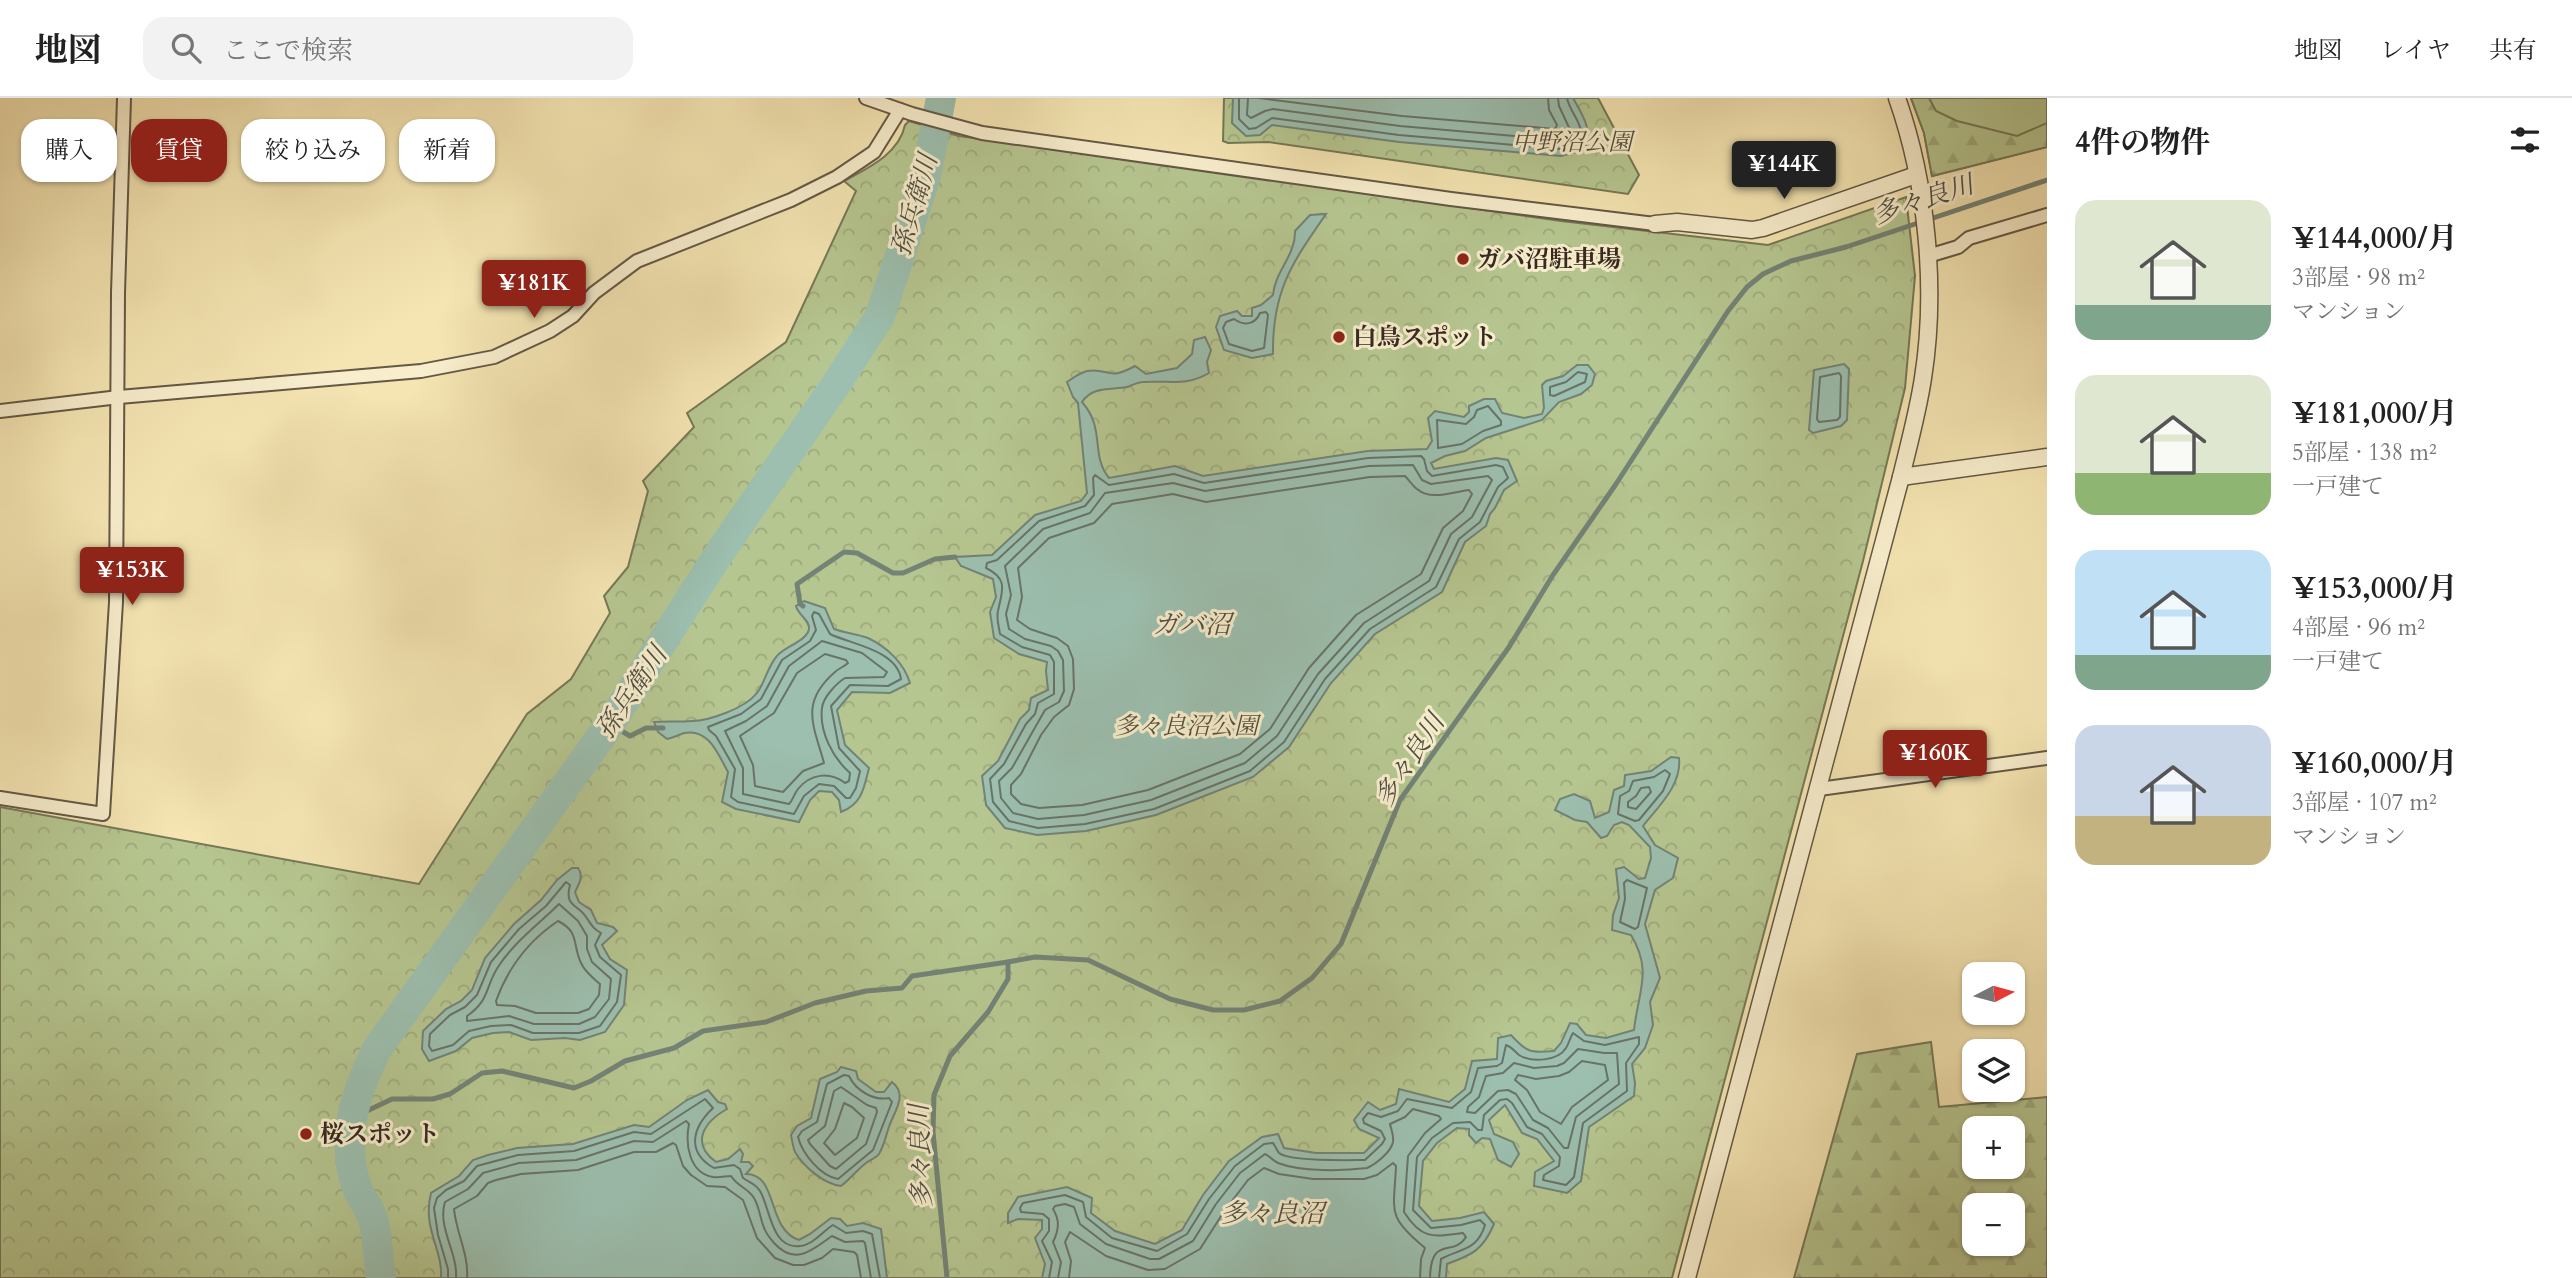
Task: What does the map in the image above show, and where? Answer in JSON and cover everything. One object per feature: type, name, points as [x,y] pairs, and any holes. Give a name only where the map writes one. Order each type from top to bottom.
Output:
[{"type":"street","points":[[0,798],[103,814],[116,602],[118,293],[124,98]]},
{"type":"street","points":[[866,98],[906,112],[995,135],[1451,200],[1654,224],[1677,222],[1752,230],[1763,228],[1916,175]]},
{"type":"street","points":[[1687,1278],[1901,477],[1923,376],[1928,317],[1928,252],[1916,175],[1897,98]]},
{"type":"street","points":[[0,411],[119,397],[421,371],[494,357],[550,331],[573,316],[594,293],[637,261],[791,200],[837,177],[874,152],[906,112]]},
{"type":"street","points":[[1928,252],[1958,247],[1969,238],[2047,215]]},
{"type":"street","points":[[1901,477],[2047,457]]},
{"type":"street","points":[[1819,789],[2047,758]]},
{"type":"green space","name":"中野沼公園","points":[[1224,98],[1598,98],[1639,175],[1628,194],[1268,142],[1228,143],[1223,141]]},
{"type":"green space","points":[[1911,98],[2047,98],[2047,147],[1932,176],[1924,133]]},
{"type":"green space","points":[[1911,98],[1929,98],[1936,111],[1957,121],[2017,136],[2047,123],[2047,147],[1932,176],[1924,133]]},
{"type":"green space","name":"多々良沼公園","points":[[909,121],[959,136],[1561,221],[1768,245],[1906,197],[1915,276],[1905,388],[1863,561],[1672,1278],[0,1278],[0,807],[419,884],[527,714],[571,679],[610,613],[604,596],[628,567],[648,491],[643,481],[694,427],[687,413],[786,342],[856,191],[844,181],[889,152]]},
{"type":"green space","points":[[1931,1042],[1939,1107],[2025,1102],[2025,1099],[2047,1097],[2047,1278],[1794,1278],[1857,1054]]},
{"type":"water","points":[[1233,98],[1573,98],[1586,123],[1587,142],[1584,150],[1561,156],[1399,142],[1272,125],[1260,135],[1246,136],[1232,123]]},
{"type":"water","points":[[1326,214],[1286,279],[1276,312],[1273,354],[1252,358],[1224,350],[1216,327],[1220,316],[1237,311],[1242,316],[1252,316],[1252,308],[1261,305],[1273,295],[1277,278],[1292,248],[1295,231],[1310,215]]},
{"type":"water","name":"ガバ沼","points":[[1205,337],[1211,350],[1207,362],[1209,373],[1192,380],[1141,382],[1102,390],[1091,393],[1082,402],[1094,422],[1100,460],[1109,478],[1175,466],[1203,476],[1368,451],[1427,449],[1432,441],[1428,418],[1435,411],[1464,417],[1469,412],[1469,406],[1484,399],[1495,399],[1502,413],[1524,418],[1542,414],[1542,385],[1546,381],[1563,376],[1577,365],[1588,365],[1595,374],[1592,385],[1581,394],[1559,402],[1542,420],[1486,438],[1465,451],[1431,463],[1434,469],[1496,458],[1508,460],[1517,481],[1504,490],[1486,526],[1465,542],[1442,592],[1375,634],[1331,683],[1289,747],[1253,777],[1156,815],[1086,831],[1037,835],[1005,828],[986,805],[982,776],[998,761],[1020,719],[1029,710],[1031,698],[1048,690],[1047,662],[1019,654],[994,638],[990,612],[996,597],[993,579],[961,566],[955,557],[992,555],[1035,515],[1081,501],[1087,493],[1078,403],[1067,382],[1079,374],[1094,370],[1113,374],[1135,366],[1146,374],[1177,368],[1192,354],[1194,340]]},
{"type":"water","points":[[1844,364],[1849,369],[1847,420],[1841,426],[1813,433],[1809,430],[1814,370]]},
{"type":"water","points":[[804,601],[825,608],[834,629],[868,638],[882,646],[899,662],[910,683],[890,693],[852,692],[837,710],[845,745],[869,768],[863,789],[854,805],[841,812],[839,800],[832,792],[819,791],[810,800],[799,822],[736,809],[722,802],[728,772],[712,744],[700,734],[693,733],[667,739],[658,732],[654,722],[708,719],[735,709],[751,699],[759,690],[777,656],[807,633],[808,623],[796,606]]},
{"type":"water","name":"多々良沼","points":[[1671,757],[1679,758],[1677,777],[1668,795],[1643,826],[1655,845],[1678,858],[1673,878],[1655,890],[1645,924],[1660,978],[1650,1002],[1653,1025],[1645,1048],[1632,1064],[1634,1096],[1589,1127],[1581,1181],[1567,1193],[1534,1186],[1535,1172],[1554,1161],[1537,1139],[1522,1133],[1505,1105],[1489,1120],[1494,1134],[1513,1142],[1519,1154],[1511,1167],[1498,1160],[1490,1139],[1482,1138],[1476,1143],[1469,1135],[1469,1129],[1457,1128],[1437,1143],[1423,1161],[1419,1206],[1432,1221],[1484,1212],[1494,1224],[1481,1246],[1463,1258],[1447,1264],[1446,1278],[1042,1278],[1045,1264],[1035,1238],[1042,1229],[1042,1220],[1018,1219],[1008,1223],[1008,1213],[1018,1197],[1067,1187],[1092,1198],[1091,1213],[1115,1231],[1155,1244],[1182,1230],[1203,1195],[1229,1161],[1262,1137],[1278,1134],[1284,1148],[1316,1153],[1364,1153],[1379,1138],[1359,1129],[1354,1120],[1368,1102],[1380,1110],[1396,1104],[1399,1089],[1449,1102],[1465,1089],[1472,1061],[1497,1059],[1498,1038],[1511,1035],[1526,1048],[1535,1052],[1546,1052],[1554,1051],[1561,1043],[1570,1023],[1577,1024],[1586,1035],[1606,1038],[1634,1030],[1643,971],[1638,948],[1631,935],[1612,930],[1613,915],[1619,898],[1616,869],[1624,867],[1639,879],[1645,878],[1651,858],[1650,847],[1629,825],[1622,822],[1614,825],[1607,836],[1601,838],[1587,822],[1575,820],[1555,810],[1560,799],[1574,794],[1590,801],[1595,818],[1609,812],[1614,790],[1624,786],[1625,775],[1651,771]]},
{"type":"water","points":[[572,868],[578,868],[581,874],[575,892],[579,902],[591,910],[597,923],[613,927],[617,931],[602,945],[610,959],[627,970],[624,1005],[605,1032],[580,1040],[531,1040],[509,1032],[493,1033],[472,1038],[456,1051],[429,1061],[422,1049],[423,1031],[446,1009],[461,1001],[472,990],[485,958],[514,924]]},
{"type":"water","points":[[841,1067],[856,1071],[858,1079],[876,1092],[884,1092],[892,1082],[897,1087],[900,1098],[879,1154],[841,1186],[821,1178],[804,1163],[795,1152],[791,1135],[797,1126],[811,1118],[820,1079],[837,1072]]},
{"type":"water","points":[[708,1090],[718,1102],[725,1104],[727,1109],[712,1120],[703,1133],[702,1140],[708,1155],[716,1162],[728,1159],[740,1149],[743,1154],[741,1162],[749,1162],[753,1166],[746,1174],[756,1176],[764,1183],[781,1225],[799,1240],[831,1218],[840,1219],[847,1226],[863,1223],[881,1229],[887,1278],[441,1278],[441,1267],[429,1217],[431,1193],[459,1176],[473,1160],[517,1148],[573,1144],[634,1125],[649,1127],[687,1100]]},
{"type":"waterway","name":"孫兵衛川","points":[[381,1278],[373,1219],[358,1190],[350,1154],[356,1100],[377,1049],[610,724],[720,552],[880,316],[926,176],[941,98]]},
{"type":"waterway","name":"多々良川","points":[[947,1278],[933,1132],[934,1095],[950,1056],[988,1012],[1008,979],[1008,962],[1035,957],[1088,960],[1170,999],[1213,1010],[1244,1010],[1280,1001],[1312,978],[1341,944],[1400,800],[1509,647],[1553,575],[1616,484],[1728,311],[1747,287],[1763,274],[1791,261],[1846,247],[2047,180]]},
{"type":"waterway","points":[[803,606],[800,604],[797,584],[844,552],[857,553],[893,573],[903,573],[935,559],[955,557]]},
{"type":"waterway","points":[[610,724],[630,736],[646,728],[663,728]]},
{"type":"waterway","points":[[350,1119],[392,1099],[433,1099],[450,1094],[482,1073],[502,1071],[574,1088],[625,1061],[674,1048],[703,1031],[766,1022],[815,1003],[866,991],[902,988],[912,976],[1008,962]]},
{"type":"place","name":"ガバ沼駐車場","points":[[1463,259]]},
{"type":"place","name":"白鳥スポット","points":[[1339,337]]},
{"type":"place","name":"桜スポット","points":[[306,1134]]}]
